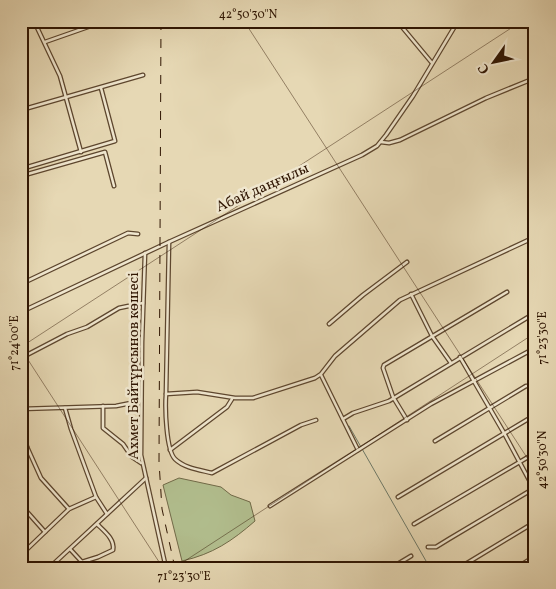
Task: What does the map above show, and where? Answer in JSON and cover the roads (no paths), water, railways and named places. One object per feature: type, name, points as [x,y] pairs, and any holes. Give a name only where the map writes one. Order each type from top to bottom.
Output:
[{"type":"street","points":[[34,21],[60,76],[80,152]]},
{"type":"street","points":[[45,42],[105,21]]},
{"type":"street","points":[[397,21],[433,65]]},
{"type":"street","name":"Абай даңғылы","points":[[21,312],[146,252],[362,155],[381,142],[414,96],[458,21]]},
{"type":"street","points":[[21,110],[143,75]]},
{"type":"street","points":[[381,142],[389,143],[400,140],[486,98],[535,78]]},
{"type":"street","points":[[530,80],[535,93]]},
{"type":"street","points":[[21,169],[115,141],[102,88]]},
{"type":"street","points":[[21,176],[105,152],[114,186]]},
{"type":"street","points":[[21,284],[128,233],[138,234]]},
{"type":"street","points":[[166,394],[196,392],[233,398],[253,398],[309,382],[321,374],[335,356],[400,300],[535,237]]},
{"type":"street","points":[[169,242],[166,406],[170,450],[177,461],[195,469],[212,473],[301,425],[316,420]]},
{"type":"street","name":"Ахмет Байтұрсынов көшесі","points":[[146,252],[143,304],[141,455],[166,567]]},
{"type":"street","points":[[329,324],[406,262]]},
{"type":"street","points":[[407,420],[393,398],[383,368],[384,365],[507,292]]},
{"type":"street","points":[[411,294],[432,336],[452,363]]},
{"type":"street","points":[[21,358],[86,327],[119,308],[143,304]]},
{"type":"street","points":[[343,419],[353,413],[383,404],[535,313]]},
{"type":"street","points":[[270,506],[431,404],[535,348]]},
{"type":"street","points":[[428,548],[436,547],[449,540],[534,490],[490,407],[460,358]]},
{"type":"street","points":[[321,374],[358,450]]},
{"type":"street","points":[[435,441],[526,386],[535,386]]},
{"type":"street","points":[[170,450],[227,407],[233,398]]},
{"type":"street","points":[[21,409],[116,406],[141,401]]},
{"type":"street","points":[[103,406],[103,428],[123,444],[132,457],[142,464]]},
{"type":"street","points":[[65,408],[71,430],[96,497],[107,514]]},
{"type":"street","points":[[398,497],[535,415]]},
{"type":"street","points":[[21,422],[27,447],[41,478],[70,509]]},
{"type":"street","points":[[21,449],[27,447]]},
{"type":"street","points":[[414,524],[535,453]]},
{"type":"street","points":[[50,568],[146,478]]},
{"type":"street","points":[[21,555],[70,509],[96,497]]},
{"type":"street","points":[[21,505],[45,532]]},
{"type":"street","points":[[459,568],[535,522]]},
{"type":"street","points":[[70,549],[82,562],[113,550],[112,540],[97,524]]},
{"type":"street","points":[[391,568],[411,556]]},
{"type":"street","points":[[516,568],[535,556]]},
{"type":"street","points":[[304,568],[312,564]]},
{"type":"street","points":[[533,568],[535,564]]},
{"type":"street","points":[[160,568],[166,567]]},
{"type":"waterway","points":[[349,426],[430,568]]},
{"type":"railway","points":[[161,21],[159,462],[162,509],[175,568]]}]
